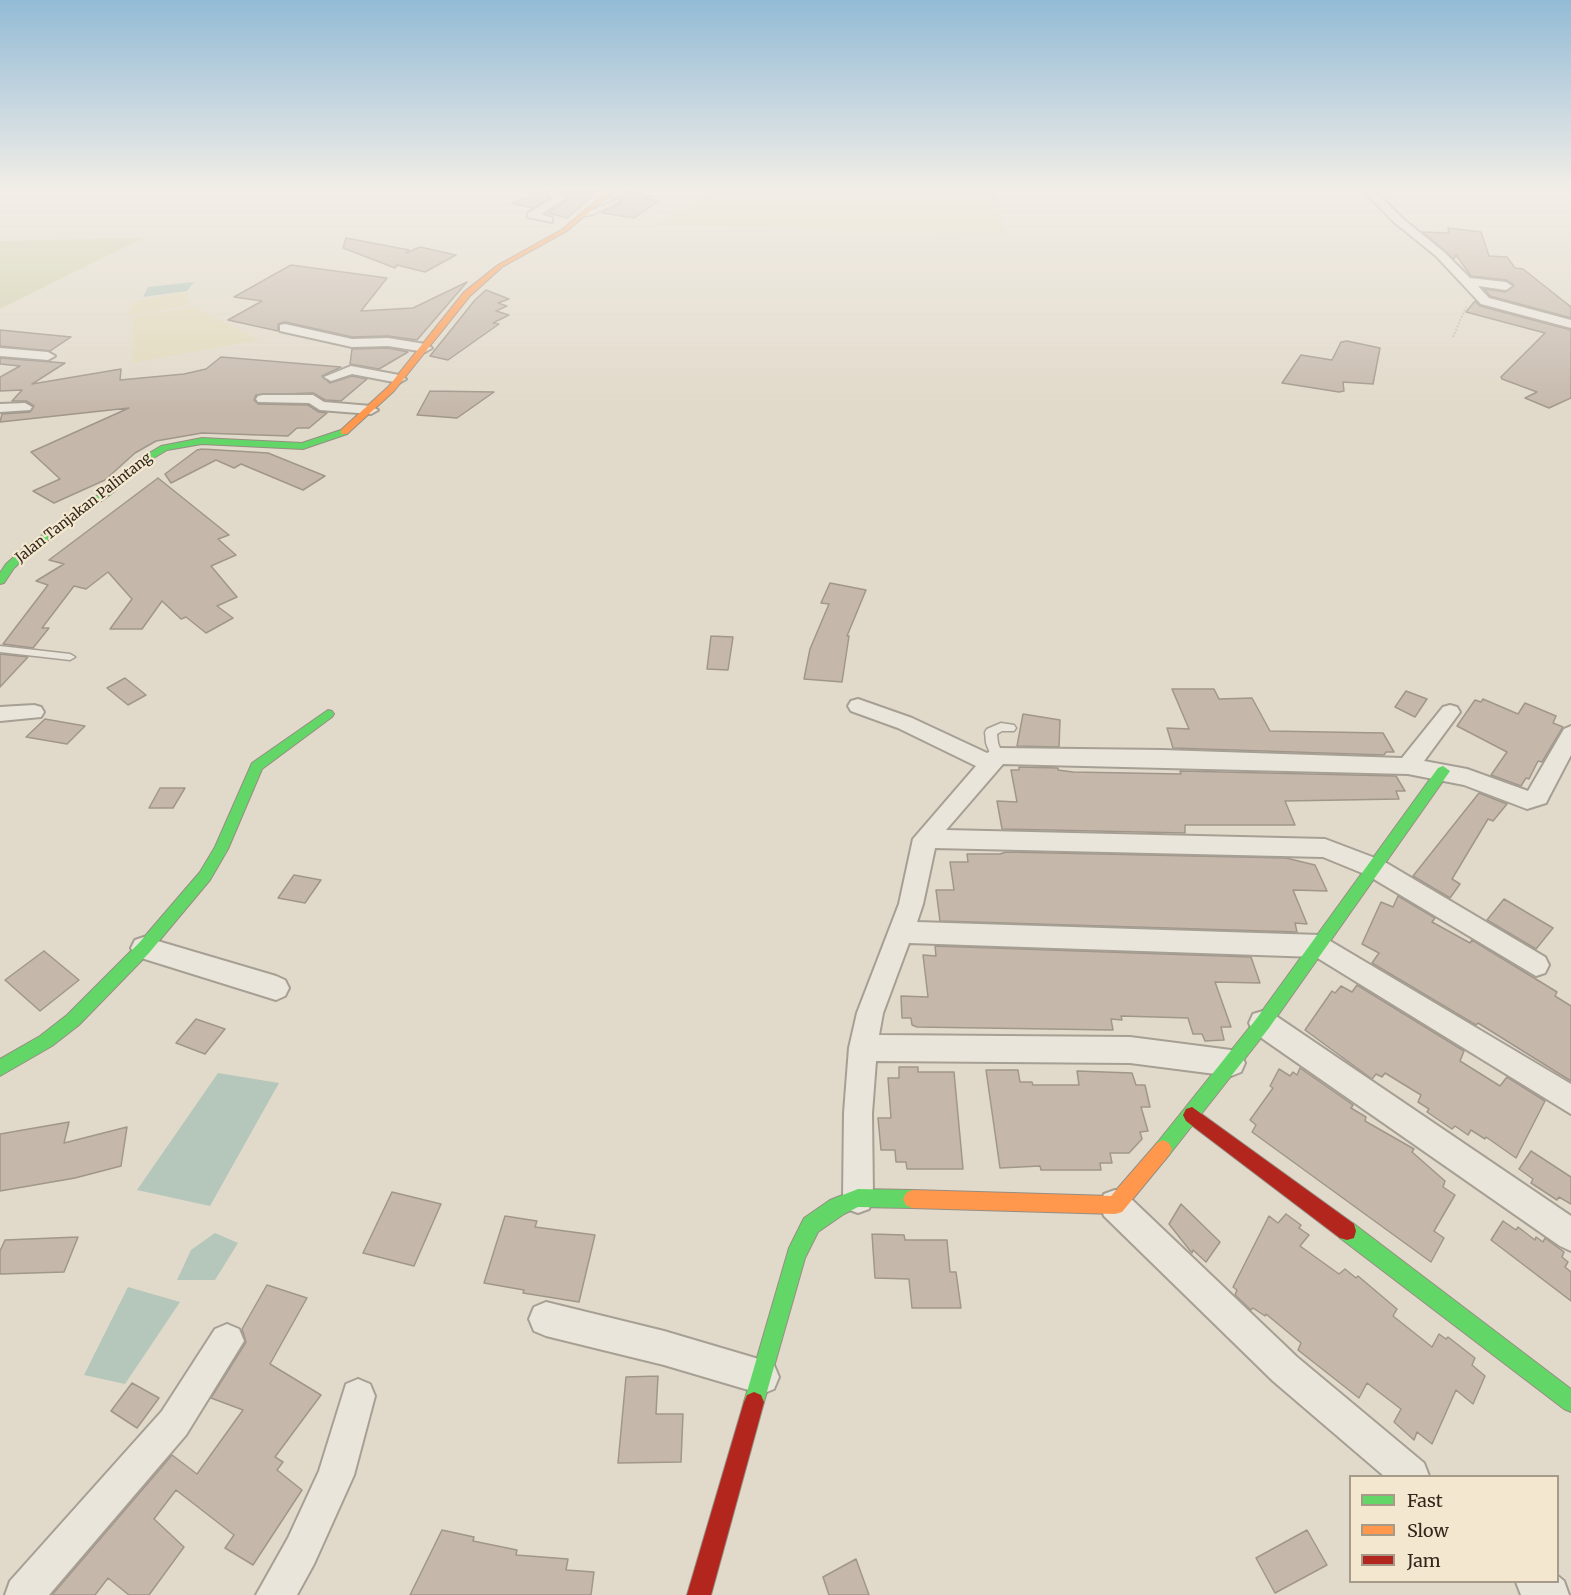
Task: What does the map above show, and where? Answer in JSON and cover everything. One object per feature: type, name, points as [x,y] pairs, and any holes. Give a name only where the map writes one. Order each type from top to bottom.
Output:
[{"type":"street","name":"Jalan Tanjakan Palintang","points":[[0,581],[10,566],[28,550],[108,492],[144,460],[164,448],[202,441],[303,446],[342,434],[371,410],[399,379],[457,305],[488,275],[510,262]]},
{"type":"street","points":[[1447,262],[1485,301],[1566,323]]},
{"type":"street","points":[[1464,281],[1506,286]]},
{"type":"street","points":[[1552,309],[1566,323]]},
{"type":"street","points":[[285,328],[352,343],[388,342],[425,348]]},
{"type":"street","points":[[0,351],[48,356]]},
{"type":"street","points":[[331,376],[351,370],[399,379]]},
{"type":"street","points":[[263,399],[314,399],[320,406],[371,410]]},
{"type":"street","points":[[0,408],[25,407]]},
{"type":"street","points":[[858,706],[994,760],[1163,758],[1408,766],[1467,777],[1517,799],[1534,800],[1571,734]]},
{"type":"street","points":[[0,714],[34,712]]},
{"type":"street","points":[[1408,766],[1450,712]]},
{"type":"street","points":[[0,1068],[46,1041],[73,1020],[144,948],[205,876],[221,849],[257,766],[328,714]]},
{"type":"street","points":[[858,1198],[858,1113],[863,1048],[870,1013],[911,904],[925,839],[994,760]]},
{"type":"street","points":[[1115,1205],[1192,1115],[1263,1023],[1443,771]]},
{"type":"street","points":[[925,839],[1312,846],[1338,852],[1375,868],[1536,965]]},
{"type":"street","points":[[901,932],[1320,946],[1571,1100]]},
{"type":"street","points":[[144,948],[276,988]]},
{"type":"street","points":[[1263,1023],[1571,1235]]},
{"type":"street","points":[[863,1048],[990,1047],[1130,1050],[1231,1063]]},
{"type":"street","points":[[1192,1115],[1471,1323],[1571,1402]]},
{"type":"street","points":[[699,1595],[796,1255],[811,1225],[837,1207],[858,1198],[1115,1205],[1285,1369],[1410,1475]]},
{"type":"street","points":[[546,1319],[664,1348],[762,1377]]},
{"type":"street","points":[[24,1595],[174,1423],[227,1341]]},
{"type":"street","points":[[275,1595],[301,1551],[336,1475],[358,1396]]},
{"type":"street","points":[[1536,1583],[1550,1595]]},
{"type":"lane","points":[[0,649],[70,657]]},
{"type":"lane","points":[[994,760],[991,732],[1001,727],[1010,728]]},
{"type":"path","points":[[1454,337],[1469,302],[1485,301]]},
{"type":"shaded area","points":[[194,282],[187,291],[143,297],[148,287]]},
{"type":"shaded area","points":[[187,291],[190,305],[127,316],[133,302]]},
{"type":"shaded area","points":[[193,307],[259,340],[132,363],[134,317]]},
{"type":"shaded area","points":[[218,1073],[279,1083],[210,1206],[137,1190]]},
{"type":"shaded area","points":[[215,1233],[238,1243],[215,1280],[177,1280],[191,1250]]},
{"type":"shaded area","points":[[128,1287],[180,1302],[125,1384],[84,1375]]},
{"type":"green space","points":[[0,262],[94,262],[0,309]]},
{"type":"building","points":[[381,262],[442,262],[425,272],[397,265],[395,268]]},
{"type":"building","points":[[1461,262],[1511,262],[1515,268],[1523,269],[1571,307],[1571,318],[1490,296],[1484,289],[1506,292],[1514,285],[1506,280],[1471,276]]},
{"type":"building","points":[[291,265],[387,278],[361,311],[413,308],[467,282],[417,340],[388,336],[352,337],[285,322],[278,324],[278,331],[228,320],[262,301],[234,297]]},
{"type":"building","points":[[486,290],[509,299],[498,303],[507,306],[496,311],[509,315],[493,323],[499,324],[448,360],[430,356],[475,300]]},
{"type":"building","points":[[1475,301],[1480,306],[1571,330],[1571,398],[1549,408],[1525,398],[1537,392],[1502,379],[1501,377],[1545,333],[1466,312]]},
{"type":"building","points":[[0,330],[71,337],[50,351],[0,346]]},
{"type":"building","points":[[1347,341],[1380,348],[1373,384],[1343,382],[1344,391],[1339,392],[1282,383],[1301,355],[1332,360],[1341,342]]},
{"type":"building","points":[[388,348],[408,352],[379,369],[350,364],[352,349]]},
{"type":"building","points":[[221,357],[341,367],[322,376],[330,383],[352,376],[367,379],[341,401],[325,400],[313,393],[256,395],[254,400],[258,404],[308,405],[319,412],[327,413],[309,428],[297,428],[288,436],[202,433],[156,441],[135,453],[105,480],[54,503],[33,491],[60,479],[31,452],[129,408],[0,422],[2,414],[30,412],[34,406],[26,401],[12,401],[22,390],[0,391],[0,377],[20,366],[0,364],[0,358],[65,363],[32,384],[121,369],[120,380],[184,374],[206,369]]},
{"type":"building","points":[[430,391],[494,392],[457,418],[417,415]]},
{"type":"building","points":[[197,450],[268,453],[325,476],[303,490],[241,464],[234,468],[216,460],[171,483],[165,474]]},
{"type":"building","points":[[158,478],[229,535],[218,539],[236,555],[211,566],[237,597],[217,606],[233,618],[206,633],[186,617],[181,619],[162,601],[142,629],[110,629],[132,599],[108,572],[86,589],[74,586],[42,628],[49,628],[33,648],[3,644],[48,585],[36,581],[64,564],[49,560]]},
{"type":"building","points":[[830,583],[866,590],[847,636],[849,636],[842,682],[804,679],[810,649],[829,604],[821,603]]},
{"type":"building","points":[[711,636],[733,637],[728,670],[707,669]]},
{"type":"building","points":[[0,654],[28,657],[0,687]]},
{"type":"building","points":[[125,678],[146,695],[128,705],[107,688]]},
{"type":"building","points":[[1172,689],[1214,689],[1219,699],[1252,698],[1270,731],[1383,733],[1394,752],[1386,752],[1384,755],[1173,748],[1167,728],[1189,729]]},
{"type":"building","points":[[1406,691],[1427,699],[1415,717],[1395,707]]},
{"type":"building","points":[[1483,699],[1518,714],[1525,703],[1556,716],[1553,723],[1563,727],[1542,762],[1538,761],[1529,779],[1526,778],[1521,786],[1491,775],[1507,752],[1457,726],[1475,700],[1481,702]]},
{"type":"building","points":[[1023,714],[1060,720],[1059,747],[1017,746]]},
{"type":"building","points":[[45,719],[85,726],[67,744],[26,737]]},
{"type":"building","points":[[1019,767],[1058,768],[1058,770],[1073,772],[1181,774],[1180,771],[1396,776],[1405,791],[1396,791],[1399,799],[1285,801],[1295,825],[1185,825],[1185,833],[1002,829],[997,801],[1017,802],[1011,770],[1019,770]]},
{"type":"building","points":[[160,788],[185,788],[173,808],[149,808]]},
{"type":"building","points":[[1479,793],[1507,804],[1493,821],[1488,819],[1452,879],[1460,884],[1450,898],[1413,876]]},
{"type":"building","points":[[1006,852],[1286,858],[1315,865],[1327,891],[1293,890],[1307,924],[1295,923],[1297,932],[940,921],[936,890],[954,890],[950,862],[968,862],[967,854]]},
{"type":"building","points":[[294,875],[321,880],[305,903],[278,898]]},
{"type":"building","points":[[1398,896],[1435,918],[1432,922],[1470,943],[1472,940],[1557,992],[1555,996],[1571,1006],[1571,1081],[1478,1023],[1476,1025],[1372,963],[1379,953],[1362,944],[1381,902],[1393,907]]},
{"type":"building","points":[[1504,899],[1553,928],[1536,949],[1487,920]]},
{"type":"building","points":[[935,946],[1251,957],[1260,983],[1215,982],[1231,1027],[1221,1027],[1224,1040],[1205,1041],[1202,1034],[1193,1034],[1188,1018],[1121,1016],[1122,1020],[1111,1019],[1113,1030],[917,1027],[912,1025],[911,1018],[902,1018],[901,996],[928,997],[923,955],[936,956]]},
{"type":"building","points":[[44,951],[79,980],[40,1011],[5,980]]},
{"type":"building","points":[[1357,985],[1464,1051],[1460,1061],[1500,1086],[1507,1077],[1545,1101],[1516,1158],[1486,1137],[1485,1139],[1471,1130],[1468,1135],[1455,1126],[1452,1129],[1427,1112],[1429,1109],[1418,1102],[1421,1095],[1385,1073],[1382,1077],[1376,1074],[1372,1079],[1305,1030],[1332,991],[1335,993],[1341,986],[1352,992]]},
{"type":"building","points":[[196,1019],[225,1029],[205,1054],[176,1043]]},
{"type":"building","points":[[899,1067],[918,1067],[918,1072],[954,1072],[963,1169],[907,1169],[906,1162],[896,1162],[895,1150],[881,1150],[878,1118],[891,1118],[888,1078],[899,1078]]},
{"type":"building","points":[[1300,1068],[1353,1105],[1351,1108],[1366,1117],[1365,1121],[1414,1149],[1412,1152],[1445,1181],[1443,1187],[1455,1195],[1434,1231],[1444,1238],[1431,1262],[1252,1132],[1256,1125],[1250,1120],[1273,1088],[1270,1086],[1279,1069],[1290,1076],[1293,1072],[1297,1075]]},
{"type":"building","points":[[986,1070],[1018,1070],[1020,1082],[1032,1082],[1033,1085],[1079,1085],[1077,1071],[1132,1073],[1136,1085],[1145,1085],[1150,1107],[1141,1107],[1148,1131],[1140,1132],[1142,1139],[1129,1153],[1110,1153],[1112,1163],[1100,1163],[1101,1170],[1041,1170],[1040,1166],[1000,1168]]},
{"type":"building","points":[[69,1122],[64,1143],[127,1127],[121,1166],[75,1178],[0,1191],[0,1134]]},
{"type":"building","points":[[1531,1151],[1571,1177],[1571,1204],[1559,1197],[1557,1200],[1531,1183],[1533,1179],[1519,1169]]},
{"type":"building","points":[[392,1192],[441,1204],[414,1266],[363,1253]]},
{"type":"building","points":[[1181,1204],[1220,1242],[1206,1262],[1193,1250],[1192,1253],[1169,1224]]},
{"type":"building","points":[[1286,1214],[1301,1225],[1299,1228],[1309,1235],[1300,1246],[1339,1274],[1345,1269],[1356,1278],[1358,1276],[1397,1309],[1393,1316],[1432,1347],[1439,1334],[1446,1339],[1448,1337],[1475,1358],[1472,1365],[1485,1376],[1473,1404],[1456,1390],[1432,1444],[1417,1432],[1414,1440],[1394,1422],[1401,1409],[1367,1383],[1359,1398],[1298,1350],[1301,1343],[1266,1314],[1265,1316],[1253,1308],[1251,1310],[1235,1295],[1237,1290],[1233,1287],[1269,1216],[1278,1223]]},
{"type":"building","points":[[505,1216],[537,1221],[535,1227],[595,1235],[579,1302],[523,1293],[524,1290],[484,1283]]},
{"type":"building","points":[[1503,1221],[1516,1230],[1518,1227],[1535,1240],[1536,1237],[1543,1242],[1545,1238],[1564,1252],[1562,1257],[1568,1262],[1565,1267],[1571,1272],[1571,1301],[1491,1240]]},
{"type":"building","points":[[872,1234],[904,1235],[905,1240],[947,1240],[950,1272],[956,1272],[961,1308],[912,1308],[909,1279],[875,1278]]},
{"type":"building","points":[[78,1237],[64,1272],[0,1274],[0,1251],[5,1240]]},
{"type":"building","points":[[267,1285],[307,1298],[270,1364],[321,1395],[275,1457],[283,1462],[277,1470],[302,1490],[253,1565],[225,1548],[234,1535],[176,1490],[154,1519],[184,1547],[149,1595],[129,1595],[108,1578],[95,1595],[52,1595],[172,1455],[197,1474],[243,1410],[211,1398],[246,1342],[242,1329]]},
{"type":"building","points":[[658,1376],[656,1414],[683,1414],[681,1462],[618,1463],[626,1377]]},
{"type":"building","points":[[132,1383],[159,1398],[137,1428],[111,1411]]},
{"type":"building","points":[[442,1530],[474,1537],[473,1541],[517,1550],[516,1555],[568,1559],[566,1570],[594,1572],[591,1595],[410,1595]]},
{"type":"building","points":[[1307,1530],[1327,1565],[1275,1593],[1256,1558]]},
{"type":"building","points":[[856,1559],[869,1595],[829,1595],[823,1577]]},
{"type":"traffic: fast","points":[[0,581],[10,566],[28,550],[108,492],[144,460],[164,448],[202,441],[303,446],[344,432]]},
{"type":"traffic: fast","points":[[0,1068],[46,1041],[73,1020],[144,948],[205,876],[221,849],[257,766],[328,714]]},
{"type":"traffic: fast","points":[[1163,1149],[1263,1023],[1443,771]]},
{"type":"traffic: fast","points":[[754,1402],[796,1255],[811,1225],[837,1207],[858,1198],[912,1199]]},
{"type":"traffic: fast","points":[[1347,1231],[1571,1402]]},
{"type":"traffic: slow","points":[[344,432],[391,389],[467,294],[506,262]]},
{"type":"traffic: slow","points":[[912,1199],[1115,1205],[1163,1149]]},
{"type":"traffic: jam","points":[[1192,1115],[1347,1231]]},
{"type":"traffic: jam","points":[[699,1595],[754,1402]]}]
